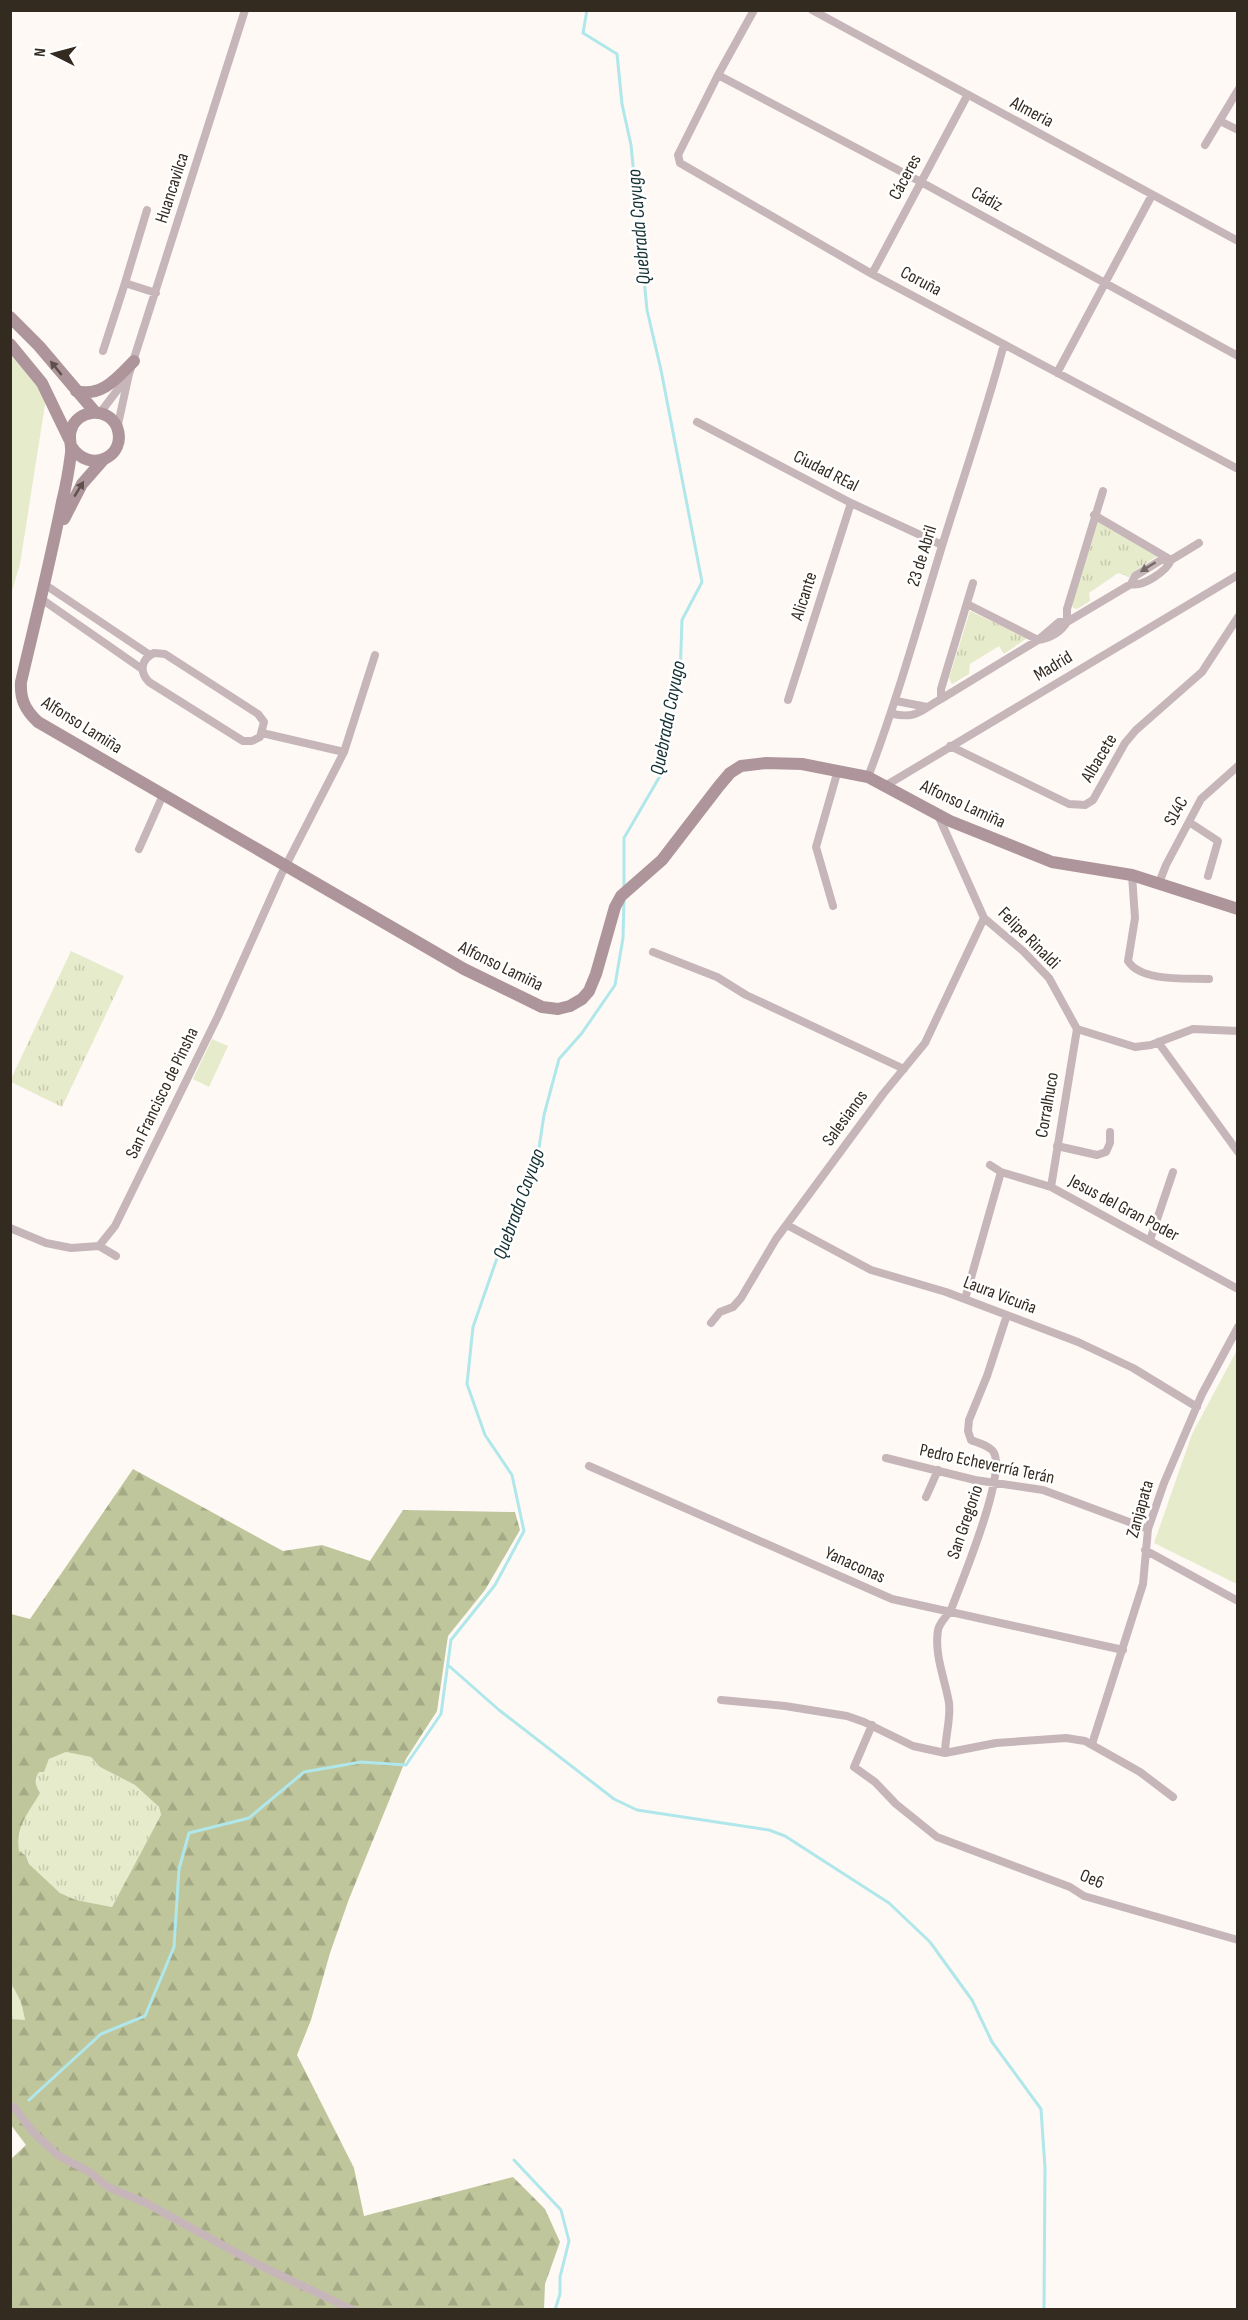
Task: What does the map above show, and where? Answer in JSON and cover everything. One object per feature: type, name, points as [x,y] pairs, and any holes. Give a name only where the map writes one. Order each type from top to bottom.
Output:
[{"type":"street","name":"Huancavilca","points":[[117,429],[129,374],[245,10]]},
{"type":"street","points":[[718,75],[754,10]]},
{"type":"street","name":"Almeria","points":[[812,10],[1238,241]]},
{"type":"street","name":"Cádiz","points":[[718,75],[921,182],[1238,356]]},
{"type":"street","name":"Coruña","points":[[718,75],[678,155],[680,163],[872,274],[1238,470]]},
{"type":"street","points":[[1206,145],[1238,90]]},
{"type":"street","name":"Cáceres","points":[[872,274],[967,96]]},
{"type":"street","points":[[1220,121],[1238,130]]},
{"type":"street","points":[[1057,373],[1152,195]]},
{"type":"street","points":[[103,351],[147,210]]},
{"type":"street","points":[[125,283],[156,293]]},
{"type":"street","points":[[10,317],[39,346],[76,391],[97,412],[111,418],[119,438],[111,455],[93,462],[76,454],[42,383],[10,344]]},
{"type":"street","name":"23 de Abril","points":[[868,777],[892,714],[1004,344]]},
{"type":"street","points":[[76,391],[97,392],[110,384],[134,361]]},
{"type":"street","name":"Huancavilca","points":[[97,412],[129,374]]},
{"type":"street","points":[[70,443],[71,429],[76,420],[84,414],[97,412]]},
{"type":"street","name":"Ciudad REal","points":[[697,422],[851,503],[942,545]]},
{"type":"street","name":"Alfonso Lamiña","points":[[70,443],[62,504],[21,682],[20,693],[28,713],[38,722],[285,867],[464,969],[542,1006],[558,1009],[576,1003],[589,991],[615,907],[625,892],[662,860],[719,786],[730,773],[741,766],[766,763],[802,764],[868,777],[938,815],[1053,862],[1132,875],[1238,909]]},
{"type":"street","name":"Alfonso Lamiña","points":[[48,562],[73,500],[90,472],[103,460]]},
{"type":"street","points":[[1067,622],[1067,609],[1102,491]]},
{"type":"street","name":"Alicante","points":[[788,700],[851,503]]},
{"type":"street","points":[[1094,515],[1171,560]]},
{"type":"street","points":[[892,714],[913,716],[922,713],[927,707],[1038,640],[1059,622],[1067,622],[1131,584],[1135,576],[1152,565],[1161,560],[1171,560],[1199,543]]},
{"type":"street","name":"Madrid","points":[[885,786],[1238,575]]},
{"type":"street","points":[[941,699],[941,689],[973,583]]},
{"type":"street","points":[[40,597],[142,669],[149,682],[243,741],[256,740],[262,733],[264,722],[258,714],[165,654],[150,655],[44,584]]},
{"type":"street","points":[[967,604],[1038,640]]},
{"type":"street","name":"Albacete","points":[[950,746],[1069,804],[1085,805],[1093,800],[1125,743],[1136,730],[1202,672],[1238,617]]},
{"type":"street","points":[[142,669],[150,655]]},
{"type":"street","name":"San Francisco de Pinsha","points":[[99,1246],[115,1226],[218,1016],[285,867],[344,752],[375,655]]},
{"type":"street","points":[[896,701],[927,707]]},
{"type":"street","points":[[262,733],[344,752]]},
{"type":"street","name":"S14C","points":[[1159,883],[1205,794],[1238,766]]},
{"type":"street","points":[[833,906],[816,847],[838,770]]},
{"type":"street","points":[[139,849],[163,795]]},
{"type":"street","name":"Felipe Rinaldi","points":[[938,815],[984,918],[1023,951],[1049,978],[1077,1029]]},
{"type":"street","points":[[1189,822],[1218,841],[1208,876]]},
{"type":"street","points":[[1132,875],[1136,918],[1128,961],[1131,965],[1156,977],[1209,979]]},
{"type":"street","name":"Salesianos","points":[[711,1323],[720,1312],[733,1307],[741,1298],[787,1225],[926,1043],[984,918]]},
{"type":"street","points":[[652,952],[717,977],[746,995],[904,1069]]},
{"type":"street","points":[[1077,1029],[1135,1047],[1158,1042],[1193,1029],[1238,1031]]},
{"type":"street","name":"Corralhuco","points":[[1051,1187],[1077,1029]]},
{"type":"street","points":[[1158,1042],[1238,1152]]},
{"type":"street","points":[[1057,1146],[1097,1155],[1106,1152],[1110,1143],[1110,1132]]},
{"type":"street","name":"Jesus del Gran Poder","points":[[990,1164],[1001,1172],[1051,1187],[1238,1289]]},
{"type":"street","points":[[965,1299],[1001,1172]]},
{"type":"street","points":[[1150,1240],[1173,1172]]},
{"type":"street","name":"Laura Vicuña","points":[[787,1225],[871,1270],[965,1299],[1078,1342],[1124,1364],[1197,1407]]},
{"type":"street","points":[[10,1228],[46,1243],[71,1248],[99,1246],[116,1256]]},
{"type":"street","name":"San Gregorio","points":[[945,1754],[949,1706],[937,1648],[941,1621],[949,1612],[996,1483],[996,1456],[992,1450],[971,1440],[968,1431],[969,1420],[987,1376],[1007,1315]]},
{"type":"street","name":"Zanjapata","points":[[1092,1744],[1143,1584],[1148,1529],[1164,1483],[1197,1407],[1238,1327]]},
{"type":"street","name":"Pedro Echeverría Terán","points":[[886,1458],[996,1483],[1043,1490],[1148,1529]]},
{"type":"street","name":"Yanaconas","points":[[589,1466],[892,1599],[1123,1650]]},
{"type":"street","points":[[926,1497],[938,1470]]},
{"type":"street","points":[[1145,1550],[1238,1601]]},
{"type":"street","points":[[721,1700],[816,1710],[847,1716],[872,1725],[913,1746],[945,1754],[986,1744],[1065,1738],[1092,1744],[1140,1772],[1173,1797]]},
{"type":"street","name":"Oe6","points":[[872,1725],[854,1767],[875,1782],[896,1804],[937,1837],[1070,1887],[1084,1896],[1238,1940]]},
{"type":"street","points":[[14,2107],[23,2120],[50,2148],[67,2161],[88,2171],[108,2187],[146,2203],[257,2264],[353,2310]]},
{"type":"green space","points":[[11,345],[46,398],[20,564],[11,594]]},
{"type":"green space","points":[[1097,518],[1163,552],[1129,577],[1118,573],[1089,593],[1090,601],[1077,609],[1073,608],[1072,604]]},
{"type":"green space","points":[[970,611],[1027,638],[1004,654],[999,646],[970,664],[969,674],[952,684],[949,678]]},
{"type":"green space","points":[[71,951],[124,976],[62,1107],[11,1082],[11,1079]]},
{"type":"green space","points":[[212,1039],[228,1046],[209,1087],[193,1079]]},
{"type":"green space","points":[[1237,1350],[1237,1584],[1154,1543],[1192,1434]]},
{"type":"green space","points":[[133,1469],[283,1551],[322,1545],[370,1561],[403,1510],[515,1512],[520,1530],[485,1590],[448,1636],[437,1711],[406,1759],[349,1899],[330,1953],[311,2020],[297,2055],[354,2168],[364,2216],[513,2177],[545,2209],[560,2242],[545,2284],[544,2309],[11,2309],[11,2159],[26,2145],[11,2125],[11,2019],[25,2020],[21,2002],[10,1981],[11,1614],[30,1619]],"holes":[[[66,1752],[91,1757],[100,1767],[135,1785],[159,1807],[161,1815],[112,1907],[76,1900],[60,1893],[29,1864],[26,1856],[19,1851],[21,1827],[40,1793],[36,1782],[39,1772],[44,1772],[49,1759]]]},
{"type":"green space","points":[[66,1752],[91,1757],[100,1767],[135,1785],[159,1807],[161,1816],[112,1907],[76,1900],[60,1893],[29,1864],[26,1856],[19,1851],[21,1827],[35,1790],[38,1774],[44,1772],[49,1759]]},
{"type":"green space","points":[[10,1981],[21,2002],[25,2021],[11,2019]]},
{"type":"waterway","name":"Quebrada Cayugo","points":[[587,10],[583,33],[617,54],[622,104],[631,145],[647,310],[661,370],[702,582],[682,620],[680,677],[666,729],[660,776],[624,838],[624,888]]},
{"type":"waterway","name":"Quebrada Cayugo","points":[[29,2100],[101,2034],[145,2016],[174,1947],[179,1869],[189,1833],[249,1818],[304,1772],[361,1762],[406,1765],[441,1714],[451,1640],[495,1585],[524,1531],[512,1475],[485,1435],[467,1384],[473,1327],[496,1261],[537,1161],[544,1115],[559,1059],[582,1033],[615,985],[623,938],[624,901]]},
{"type":"waterway","points":[[448,1665],[499,1710],[614,1799],[637,1810],[769,1830],[785,1836],[889,1903],[930,1942],[972,2000],[992,2042],[1041,2109],[1045,2168],[1044,2308]]},
{"type":"waterway","points":[[514,2160],[561,2210],[569,2241],[555,2310]]}]
